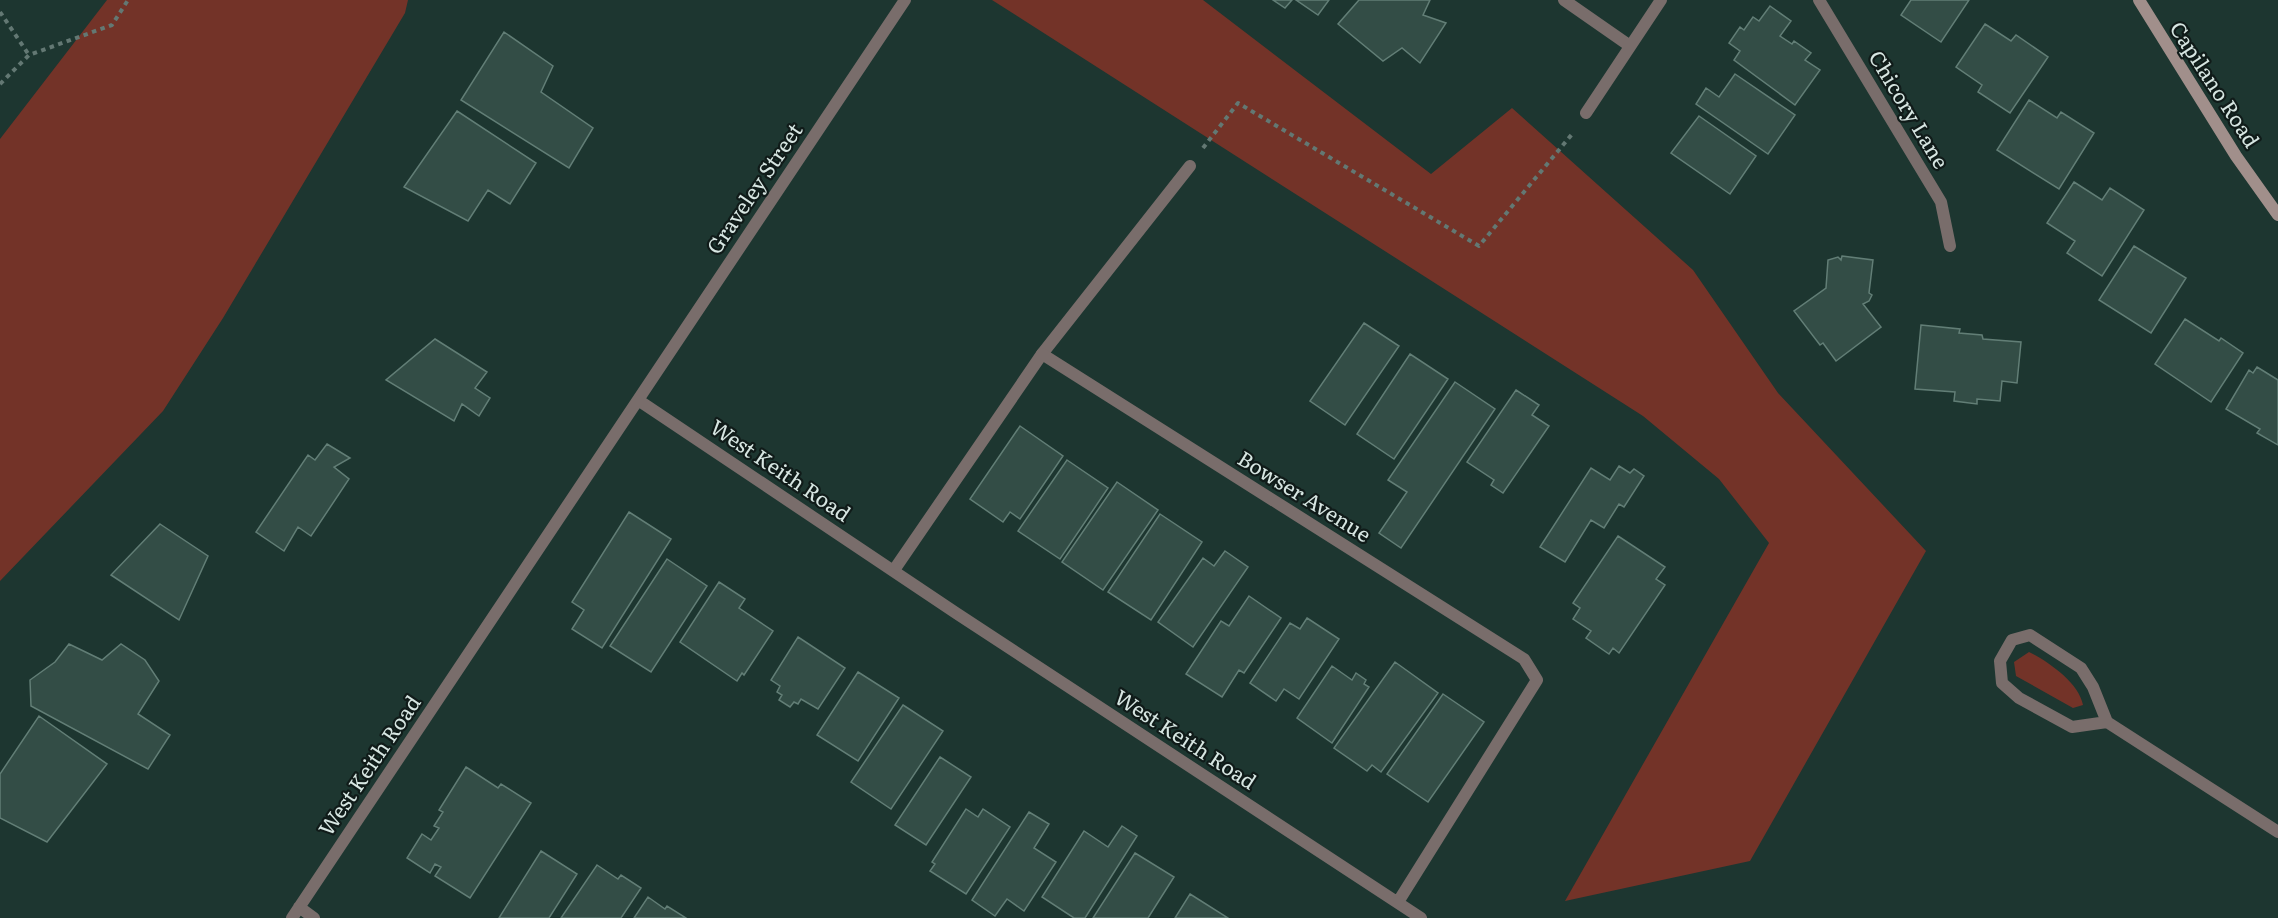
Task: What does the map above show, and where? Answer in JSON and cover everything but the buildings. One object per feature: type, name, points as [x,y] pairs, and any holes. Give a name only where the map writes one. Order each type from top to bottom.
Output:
[{"type":"main road","name":"Capilano Road","points":[[2137,2],[2236,156],[2278,215]]},
{"type":"street","name":"Graveley Street","points":[[638,399],[905,0]]},
{"type":"street","points":[[1564,0],[1630,46]]},
{"type":"street","points":[[1586,113],[1661,0]]},
{"type":"street","name":"Chicory Lane","points":[[1819,0],[1941,202],[1950,246]]},
{"type":"street","points":[[894,570],[1042,354],[1190,166]]},
{"type":"street","name":"Bowser Avenue","points":[[1042,354],[1524,659],[1537,680],[1398,902]]},
{"type":"street","name":"West Keith Road","points":[[295,913],[638,399],[956,614],[1421,918]]},
{"type":"street","points":[[2107,722],[2072,727],[2019,698],[2002,682],[2000,662],[2012,640],[2030,635],[2081,668],[2093,687],[2107,722],[2278,832]]},
{"type":"street","points":[[295,913],[314,918]]},
{"type":"path","points":[[0,84],[30,55],[112,25],[128,0]]},
{"type":"path","points":[[0,12],[30,55]]},
{"type":"path","points":[[1190,166],[1238,103],[1479,246],[1572,135]]},
{"type":"shaded area","points":[[107,0],[408,0],[405,13],[223,318],[163,411],[0,581],[0,139]]},
{"type":"shaded area","points":[[992,0],[1203,0],[1431,174],[1512,108],[1693,270],[1778,393],[1926,551],[1750,861],[1565,901],[1769,543],[1719,479],[1643,416]]},
{"type":"shaded area","points":[[2029,652],[2062,674],[2076,689],[2083,705],[2073,708],[2016,676],[2014,662]]}]
